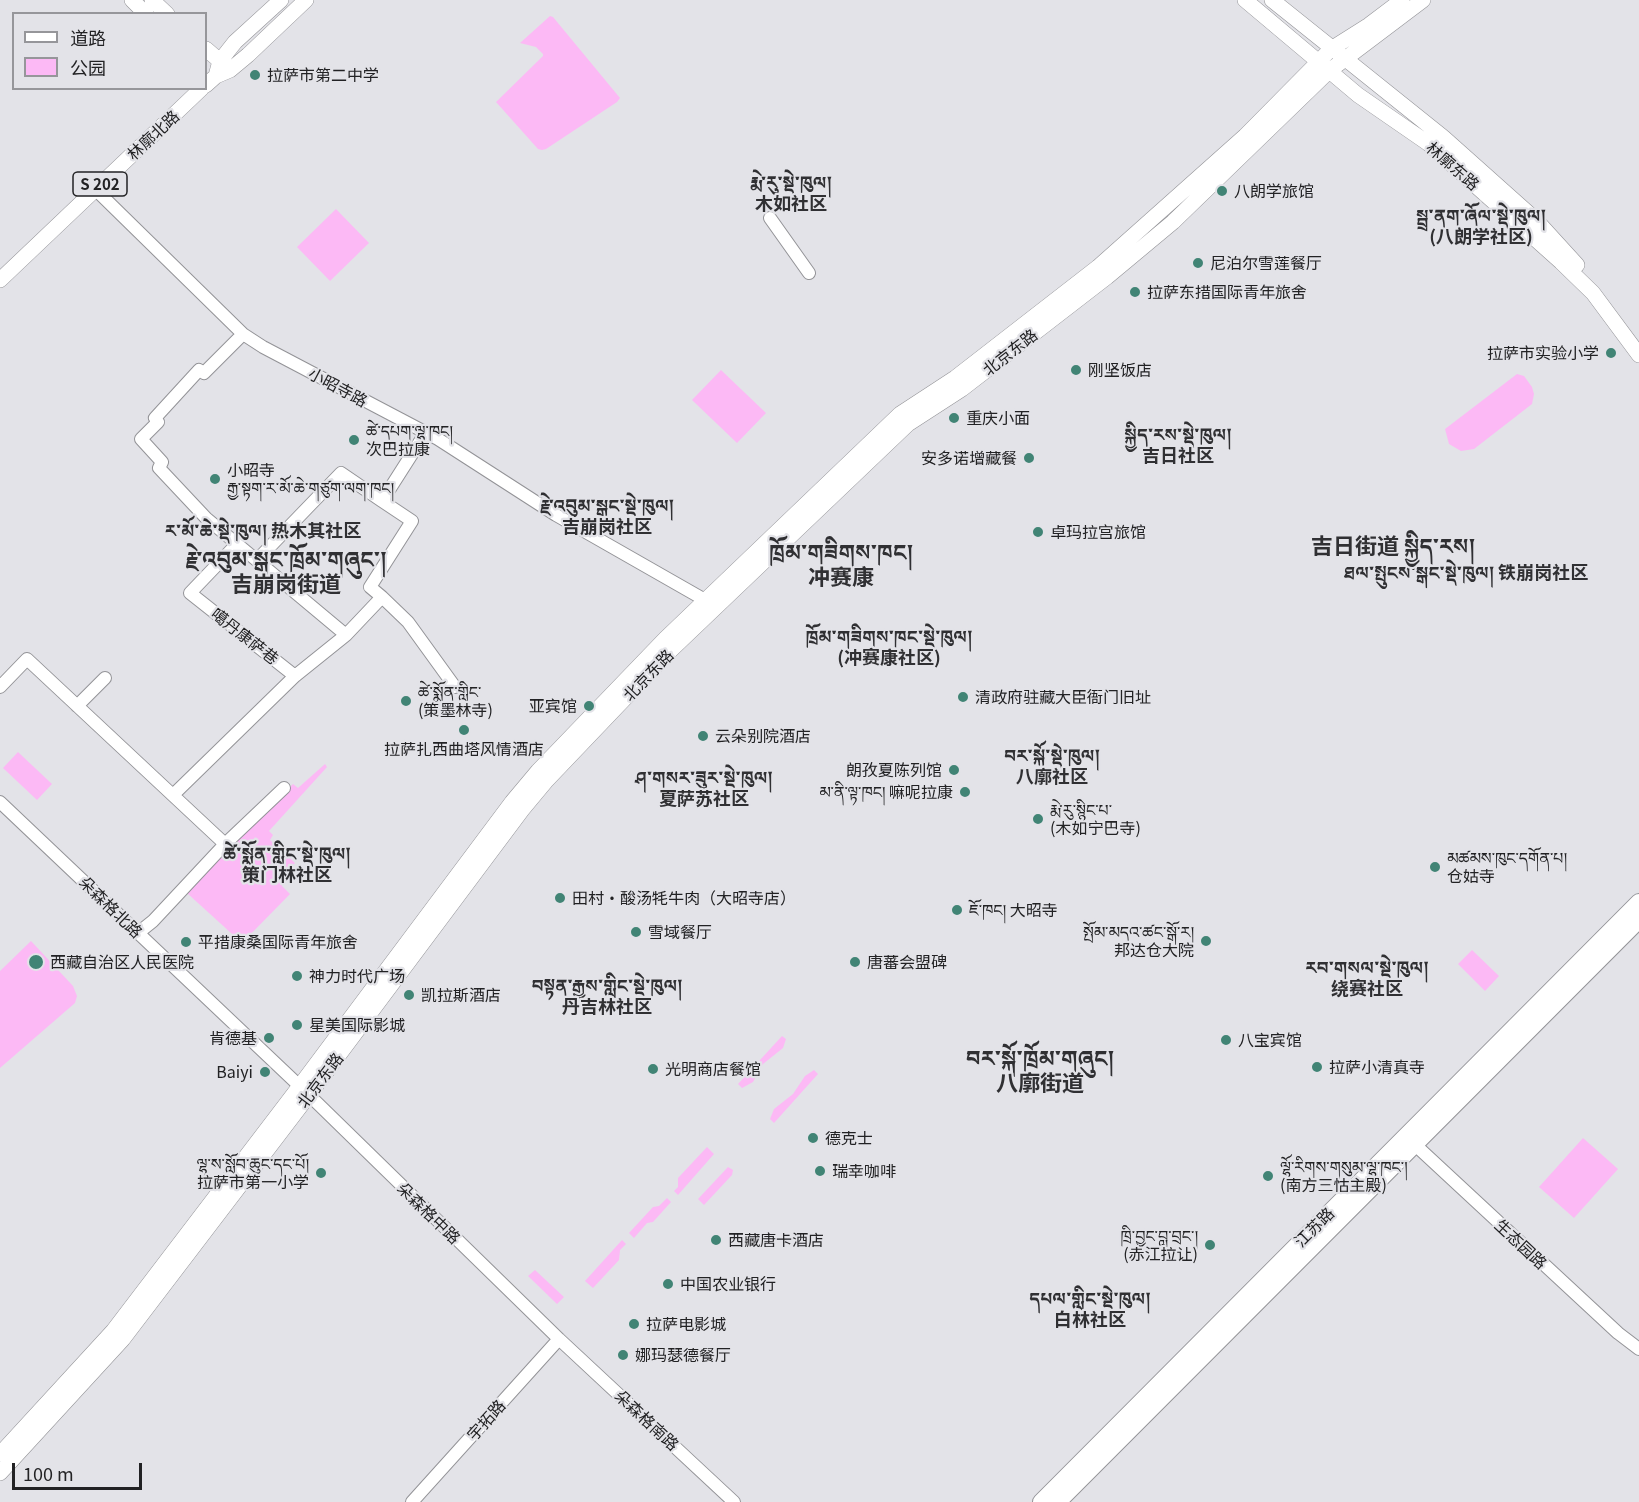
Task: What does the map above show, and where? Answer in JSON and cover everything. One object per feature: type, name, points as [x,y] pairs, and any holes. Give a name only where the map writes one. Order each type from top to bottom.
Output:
[{"type":"highway","name":"江苏路","points":[[1058,1502],[1639,902]]},
{"type":"highway","name":"江苏路","points":[[1041,1502],[1410,1140],[1639,920]]},
{"type":"main road","points":[[132,0],[144,12]]},
{"type":"main road","points":[[152,0],[165,12]]},
{"type":"main road","points":[[215,72],[235,42],[281,0]]},
{"type":"main road","points":[[215,72],[306,0]]},
{"type":"main road","name":"林廓东路","points":[[1245,0],[1358,95],[1429,144],[1561,262],[1593,293],[1639,355]]},
{"type":"main road","name":"林廓东路","points":[[1272,0],[1443,137],[1536,220],[1569,255],[1639,339]]},
{"type":"main road","name":"北京东路","points":[[0,1454],[113,1331],[547,780],[671,650],[908,424],[962,389],[1107,277],[1173,222],[1324,67],[1331,49],[1369,25],[1402,0]]},
{"type":"main road","name":"北京东路","points":[[0,1473],[123,1339],[512,802],[538,771],[705,600],[900,414],[955,378],[1098,267],[1324,67],[1345,60],[1423,0]]},
{"type":"main road","points":[[207,52],[215,72]]},
{"type":"main road","name":"林廓北路","points":[[0,280],[200,90]]},
{"type":"street","name":"小昭寺路","points":[[95,189],[243,334],[263,347],[426,432],[556,515],[705,600]]},
{"type":"street","points":[[770,218],[809,273]]},
{"type":"street","points":[[243,334],[204,373],[199,370],[155,418],[158,422],[141,439],[162,462],[159,468],[206,518],[236,545],[258,559],[346,635]]},
{"type":"street","points":[[382,501],[426,432]]},
{"type":"street","points":[[258,559],[341,473],[412,521],[370,587],[408,622],[455,687]]},
{"type":"street","name":"噶丹康萨巷","points":[[236,545],[190,593],[296,676]]},
{"type":"street","points":[[173,795],[296,676],[346,635],[382,597]]},
{"type":"street","points":[[0,687],[27,659],[225,844]]},
{"type":"street","points":[[76,706],[105,678]]},
{"type":"street","points":[[138,933],[153,921],[225,844],[284,788]]},
{"type":"street","name":"朵森格北路","points":[[0,802],[304,1091]]},
{"type":"street","name":"朵森格中路","points":[[304,1091],[560,1339]]},
{"type":"street","name":"生态园路","points":[[1410,1140],[1618,1333],[1639,1349]]},
{"type":"street","name":"宇拓路","points":[[412,1502],[560,1339]]},
{"type":"street","name":"朵森格南路","points":[[560,1339],[734,1502]]},
{"type":"green space","points":[[550,16],[620,98],[542,150],[538,149],[496,102],[543,56],[536,47],[520,43]]},
{"type":"green space","points":[[336,209],[369,243],[330,281],[297,247]]},
{"type":"green space","points":[[721,370],[766,413],[737,443],[692,400]]},
{"type":"green space","points":[[1517,374],[1524,376],[1532,387],[1534,394],[1532,404],[1474,449],[1461,451],[1449,444],[1445,429]]},
{"type":"green space","points":[[18,752],[52,784],[37,800],[3,768]]},
{"type":"green space","points":[[325,764],[327,767],[269,831],[273,835],[270,840],[295,863],[283,875],[282,886],[290,894],[242,943],[187,893],[225,851],[227,853],[234,845],[232,842],[293,784],[298,788]]},
{"type":"green space","points":[[31,941],[73,986],[77,996],[75,1003],[0,1068],[0,971]]},
{"type":"green space","points":[[1472,950],[1499,976],[1485,991],[1458,964]]},
{"type":"green space","points":[[782,1036],[786,1039],[783,1048],[763,1064],[753,1082],[742,1088],[738,1084]]},
{"type":"green space","points":[[814,1070],[818,1074],[774,1123],[770,1119],[774,1109],[793,1094],[805,1076]]},
{"type":"green space","points":[[1583,1138],[1618,1169],[1574,1218],[1539,1187]]},
{"type":"green space","points":[[707,1147],[714,1154],[678,1195],[674,1191],[678,1187],[678,1178]]},
{"type":"green space","points":[[728,1167],[733,1170],[732,1175],[704,1205],[698,1199]]},
{"type":"green space","points":[[667,1198],[671,1202],[634,1238],[629,1233],[653,1207],[659,1206]]},
{"type":"green space","points":[[622,1240],[626,1244],[620,1250],[619,1260],[593,1288],[585,1281]]},
{"type":"green space","points":[[535,1270],[564,1297],[557,1304],[528,1276]]},
{"type":"place","name":"拉萨市第二中学","points":[[255,75]]},
{"type":"place","name":"八朗学旅馆","points":[[1222,191]]},
{"type":"place","name":"尼泊尔雪莲餐厅","points":[[1198,263]]},
{"type":"place","name":"拉萨东措国际青年旅舍","points":[[1135,292]]},
{"type":"place","name":"拉萨市实验小学","points":[[1611,353]]},
{"type":"place","name":"刚坚饭店","points":[[1076,370]]},
{"type":"place","name":"重庆小面","points":[[954,418]]},
{"type":"place","name":"ཚེ་དཔག་ལྷ་ཁང། 次巴拉康","points":[[354,440]]},
{"type":"place","name":"安多诺增藏餐","points":[[1029,458]]},
{"type":"place","name":"小昭寺 རྒྱ་སྟག་ར་མོ་ཆེ་གཙུག་ལག་ཁང།","points":[[215,479]]},
{"type":"place","name":"卓玛拉宫旅馆","points":[[1038,532]]},
{"type":"place","name":"清政府驻藏大臣衙门旧址","points":[[963,697]]},
{"type":"place","name":"ཚེ་སྨོན་གླིང་ (策墨林寺)","points":[[406,701]]},
{"type":"place","name":"亚宾馆","points":[[589,706]]},
{"type":"place","name":"拉萨扎西曲塔风情酒店","points":[[464,730]]},
{"type":"place","name":"云朵别院酒店","points":[[703,736]]},
{"type":"place","name":"朗孜夏陈列馆","points":[[954,770]]},
{"type":"place","name":"མ་ནི་ལྟ་ཁང། 嘛呢拉康","points":[[965,792]]},
{"type":"place","name":"རྨེ་རུ་སྙིང་པ་ (木如宁巴寺)","points":[[1038,819]]},
{"type":"place","name":"མཚམས་ཁུང་དགོན་པ། 仓姑寺","points":[[1435,867]]},
{"type":"place","name":"田村·酸汤牦牛肉（大昭寺店）","points":[[560,898]]},
{"type":"place","name":"ཇོ་ཁང། 大昭寺","points":[[957,910]]},
{"type":"place","name":"雪域餐厅","points":[[636,932]]},
{"type":"place","name":"སྤོམ་མདའ་ཚང་སྒོ་ར། 邦达仓大院","points":[[1206,941]]},
{"type":"place","name":"平措康桑国际青年旅舍","points":[[186,942]]},
{"type":"place","name":"西藏自治区人民医院","points":[[36,962]]},
{"type":"place","name":"唐蕃会盟碑","points":[[855,962]]},
{"type":"place","name":"神力时代广场","points":[[297,976]]},
{"type":"place","name":"凯拉斯酒店","points":[[409,995]]},
{"type":"place","name":"星美国际影城","points":[[297,1025]]},
{"type":"place","name":"肯德基","points":[[269,1038]]},
{"type":"place","name":"八宝宾馆","points":[[1226,1040]]},
{"type":"place","name":"拉萨小清真寺","points":[[1317,1067]]},
{"type":"place","name":"光明商店餐馆","points":[[653,1069]]},
{"type":"place","name":"Baiyi","points":[[265,1072]]},
{"type":"place","name":"德克士","points":[[813,1138]]},
{"type":"place","name":"瑞幸咖啡","points":[[820,1171]]},
{"type":"place","name":"ལྷ་ས་སློབ་ཆུང་དང་པོ། 拉萨市第一小学","points":[[321,1173]]},
{"type":"place","name":"ལྷོ་རིགས་གསུམ་ལྷ་ཁང་། (南方三怙主殿)","points":[[1268,1176]]},
{"type":"place","name":"西藏唐卡酒店","points":[[716,1240]]},
{"type":"place","name":"ཁྲི་བྱང་བླ་བྲང་། (赤江拉让)","points":[[1210,1245]]},
{"type":"place","name":"中国农业银行","points":[[668,1284]]},
{"type":"place","name":"拉萨电影城","points":[[634,1324]]},
{"type":"place","name":"娜玛瑟德餐厅","points":[[623,1355]]},
{"type":"district","name":"རྨེ་རུ་སྡེ་ཁུལ། 木如社区","points":[[791,192]]},
{"type":"district","name":"སྦྲ་ནག་ཞོལ་སྡེ་ཁུལ། (八朗学社区)","points":[[1481,225]]},
{"type":"district","name":"སྐྱིད་རས་སྡེ་ཁུལ། 吉日社区","points":[[1178,444]]},
{"type":"district","name":"རྗེ་འབུམ་སྒང་སྡེ་ཁུལ། 吉崩岗社区","points":[[607,515]]},
{"type":"district","name":"ར་མོ་ཆེ་སྡེ་ཁུལ། 热木其社区","points":[[263,530]]},
{"type":"district","name":"吉日街道 སྐྱིད་རས།","points":[[1393,546]]},
{"type":"district","name":"ཁྲོམ་གཟིགས་ཁང། 冲赛康","points":[[841,564]]},
{"type":"district","name":"རྗེ་འབུམ་སྒང་ཁྲོམ་གཞུང་། 吉崩岗街道","points":[[286,572]]},
{"type":"district","name":"ཐལ་སྤུངས་སྒང་སྡེ་ཁུལ། 铁崩岗社区","points":[[1466,572]]},
{"type":"district","name":"ཁྲོམ་གཟིགས་ཁང་སྡེ་ཁུལ། (冲赛康社区)","points":[[889,646]]},
{"type":"district","name":"བར་སྐོ་སྡེ་ཁུལ། 八廓社区","points":[[1052,765]]},
{"type":"district","name":"ཤ་གསར་ཟུར་སྡེ་ཁུལ། 夏萨苏社区","points":[[704,787]]},
{"type":"district","name":"ཚེ་སྨོན་གླིང་སྡེ་ཁུལ། 策门林社区","points":[[287,863]]},
{"type":"district","name":"རབ་གསལ་སྡེ་ཁུལ། 绕赛社区","points":[[1367,977]]},
{"type":"district","name":"བསྟན་རྒྱས་གླིང་སྡེ་ཁུལ། 丹吉林社区","points":[[607,995]]},
{"type":"district","name":"བར་སྐོ་ཁྲོམ་གཞུང། 八廓街道","points":[[1040,1070]]},
{"type":"district","name":"དཔལ་གླིང་སྡེ་ཁུལ། 白林社区","points":[[1090,1308]]}]
